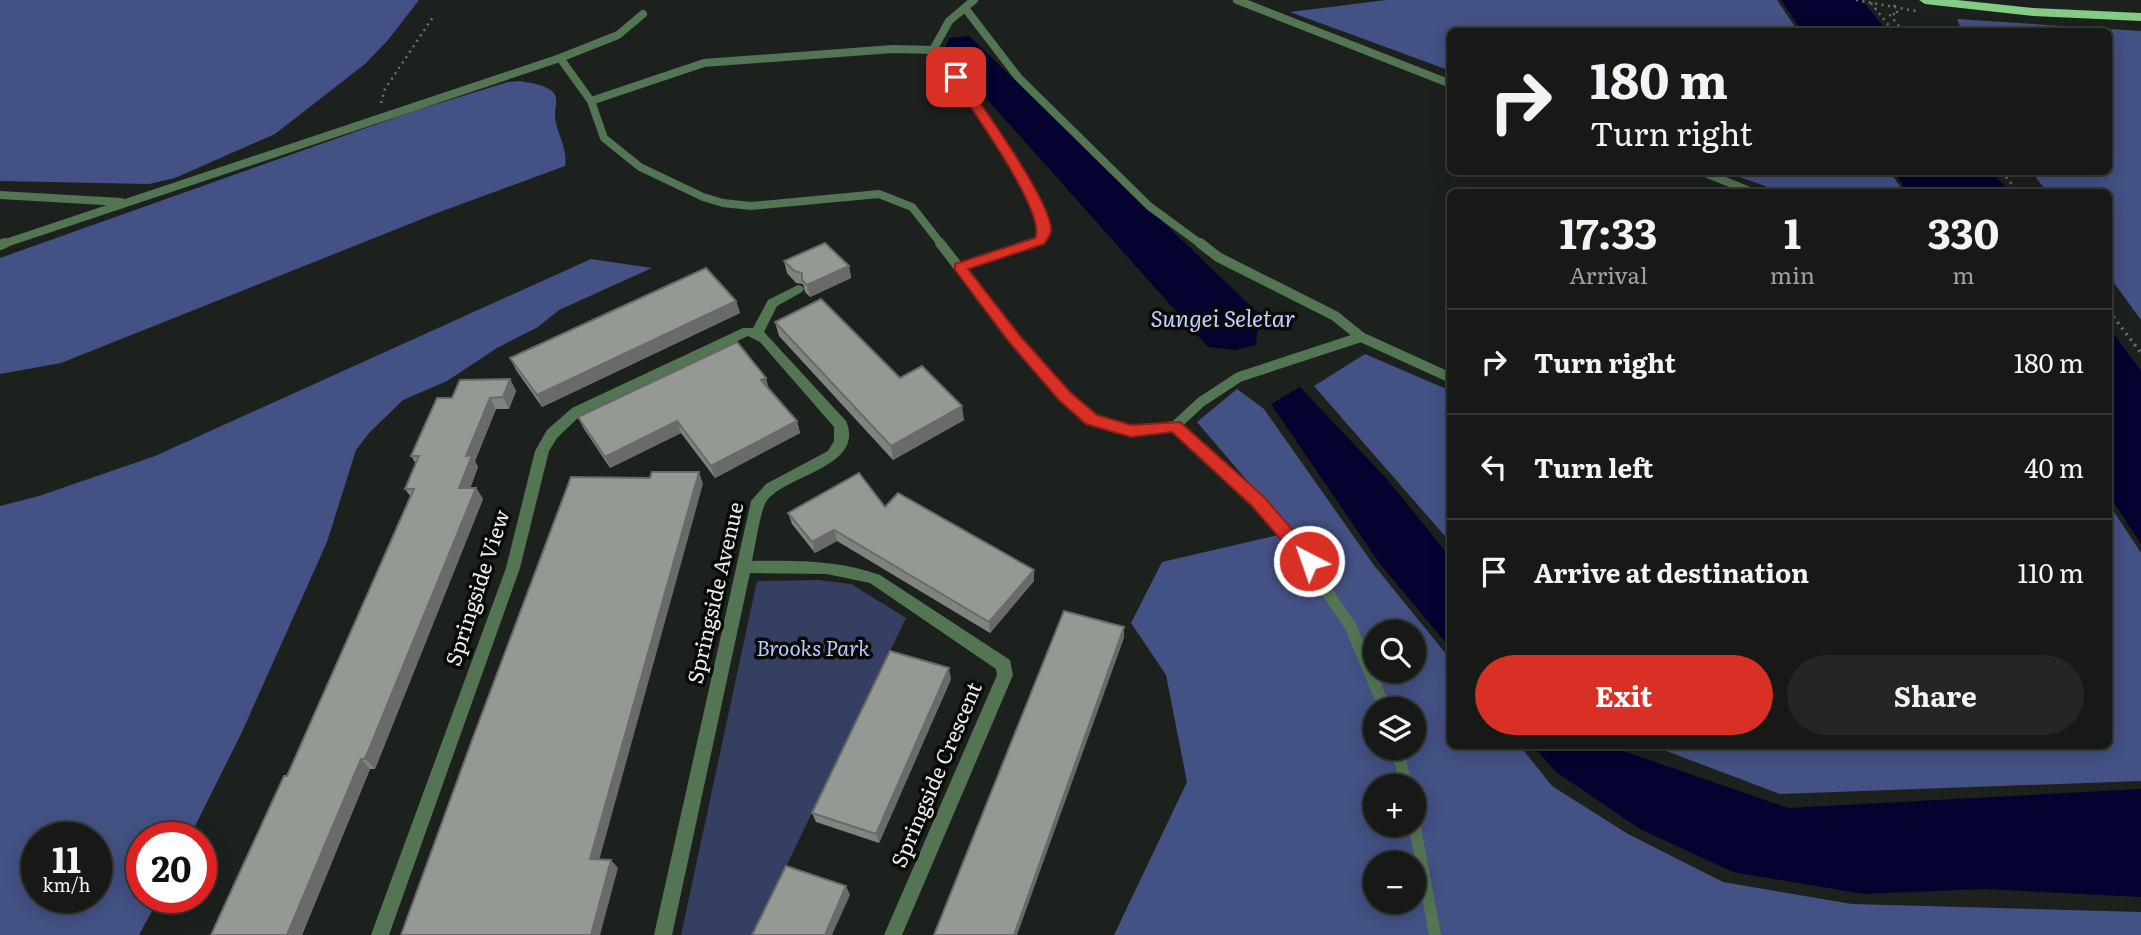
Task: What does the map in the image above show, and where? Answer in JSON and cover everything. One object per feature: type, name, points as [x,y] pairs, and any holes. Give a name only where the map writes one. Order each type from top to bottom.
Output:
[{"type":"main road","points":[[1925,0],[2033,12],[2141,17]]},
{"type":"street","points":[[757,333],[772,303],[798,289]]},
{"type":"street","name":"Springside View","points":[[380,935],[513,568],[542,451],[551,435],[577,411],[733,336],[747,331],[757,333]]},
{"type":"street","name":"Springside Avenue","points":[[663,935],[758,501],[771,488],[833,455],[839,448],[843,435],[841,425],[765,338],[757,333]]},
{"type":"street","name":"Springside Crescent","points":[[743,567],[843,569],[861,573],[875,579],[1004,666],[1005,675],[893,935]]},
{"type":"lane","points":[[933,51],[949,21],[974,0]]},
{"type":"lane","points":[[1237,0],[1447,82]]},
{"type":"lane","points":[[965,8],[1018,76],[1149,206],[1218,257],[1335,316],[1361,337],[1447,376]]},
{"type":"lane","points":[[0,245],[560,58],[618,36],[643,14]]},
{"type":"lane","points":[[591,101],[677,69],[704,63],[893,49],[933,51],[941,57],[985,118],[1032,196],[1043,222],[1044,233],[1040,241],[960,267]]},
{"type":"lane","points":[[560,58],[591,101],[604,138],[640,167],[703,197],[723,203],[751,206],[879,194],[912,207],[1015,340],[1064,396],[1092,419],[1131,431],[1175,426],[1201,402],[1239,377],[1361,337]]},
{"type":"lane","points":[[1710,175],[1745,189]]},
{"type":"lane","points":[[0,195],[127,202]]},
{"type":"lane","points":[[1175,426],[1258,502],[1309,561],[1350,627],[1380,697]]},
{"type":"lane","points":[[1417,837],[1434,935]]},
{"type":"path","points":[[1856,0],[1894,5],[1898,14],[1889,14],[1901,28]]},
{"type":"path","points":[[1869,0],[1891,28]]},
{"type":"path","points":[[377,118],[385,89],[433,17]]},
{"type":"path","points":[[2004,175],[2016,189]]},
{"type":"path","points":[[2112,315],[2141,353]]},
{"type":"green space","name":"Brooks Park","points":[[818,580],[851,584],[906,618],[753,935],[681,935],[757,581]]},
{"type":"shaded area","points":[[0,0],[419,0],[388,40],[365,64],[275,134],[175,178],[149,184],[0,181]]},
{"type":"shaded area","points":[[1386,0],[1777,0],[1796,28],[1447,28],[1447,70],[1290,12]]},
{"type":"shaded area","points":[[1957,19],[2095,28],[1961,28]]},
{"type":"shaded area","points":[[2112,29],[2141,31],[2141,320],[2112,280],[2112,189],[2045,189],[2034,175],[2112,175]]},
{"type":"shaded area","points":[[520,81],[545,87],[554,94],[555,117],[565,153],[565,166],[437,213],[61,363],[0,374],[0,258],[411,112],[508,82]]},
{"type":"shaded area","points":[[1734,175],[1892,175],[1902,189],[1773,189]]},
{"type":"shaded area","points":[[591,259],[652,268],[559,310],[538,327],[497,348],[447,381],[403,400],[369,433],[356,450],[327,542],[241,734],[197,822],[126,822],[126,913],[151,913],[139,935],[0,935],[0,506],[39,496],[155,456]]},
{"type":"shaded area","points":[[1365,354],[1447,389],[1447,538],[1314,386]]},
{"type":"shaded area","points":[[1237,389],[1264,409],[1373,564],[1418,620],[1363,620],[1363,683],[1426,683],[1426,629],[1447,655],[1447,749],[1522,749],[1552,786],[1628,834],[1723,882],[1852,904],[2141,912],[2141,935],[1114,935],[1187,782],[1166,675],[1131,623],[1162,562],[1291,532],[1197,422]]},
{"type":"shaded area","points":[[2112,509],[2141,553],[2141,781],[1780,794],[1661,749],[2112,749]]},
{"type":"water","points":[[1781,0],[1862,0],[1885,28],[1800,28]]},
{"type":"water","name":"Sungei Seletar","points":[[969,36],[1259,314],[1256,345],[1236,350],[1208,347],[944,51],[949,38]]},
{"type":"water","points":[[1896,175],[1995,175],[2007,189],[1906,189]]},
{"type":"water","points":[[2112,331],[2141,371],[2141,544],[2112,500]]},
{"type":"water","name":"Sungei Seletar","points":[[1300,387],[1386,478],[1447,553],[1447,644],[1380,564],[1271,404]]},
{"type":"water","points":[[1536,749],[1618,749],[1788,808],[2141,789],[2141,897],[1983,889],[1864,894],[1733,872],[1640,829],[1556,772]]},
{"type":"building","points":[[825,243],[849,266],[807,285],[802,280],[802,273],[794,271],[784,261]]},
{"type":"building","points":[[706,268],[736,301],[537,395],[510,358]]},
{"type":"building","points":[[821,299],[900,378],[922,366],[962,406],[891,446],[775,322]]},
{"type":"building","points":[[737,342],[766,378],[761,380],[797,421],[711,466],[677,421],[605,457],[578,417]]},
{"type":"building","points":[[510,379],[503,397],[490,398],[466,456],[472,455],[459,488],[476,488],[365,759],[361,759],[287,935],[211,935],[284,776],[287,776],[414,489],[405,489],[419,456],[411,456],[437,398],[452,398],[460,380]]},
{"type":"building","points":[[652,472],[699,472],[590,859],[611,860],[591,935],[401,935],[571,477],[650,478]]},
{"type":"building","points":[[859,473],[885,507],[898,493],[1034,570],[989,622],[834,530],[812,542],[788,513]]},
{"type":"building","points":[[1064,611],[1124,627],[1014,935],[934,935]]},
{"type":"building","points":[[890,651],[949,668],[876,834],[812,813]]},
{"type":"building","points":[[786,866],[846,886],[825,935],[752,935]]},
{"type":"route","points":[[956,77],[985,118],[1032,196],[1043,222],[1044,233],[1040,241],[960,267],[1015,340],[1064,396],[1092,419],[1111,427],[1131,431],[1175,426],[1258,502],[1309,561]]}]
